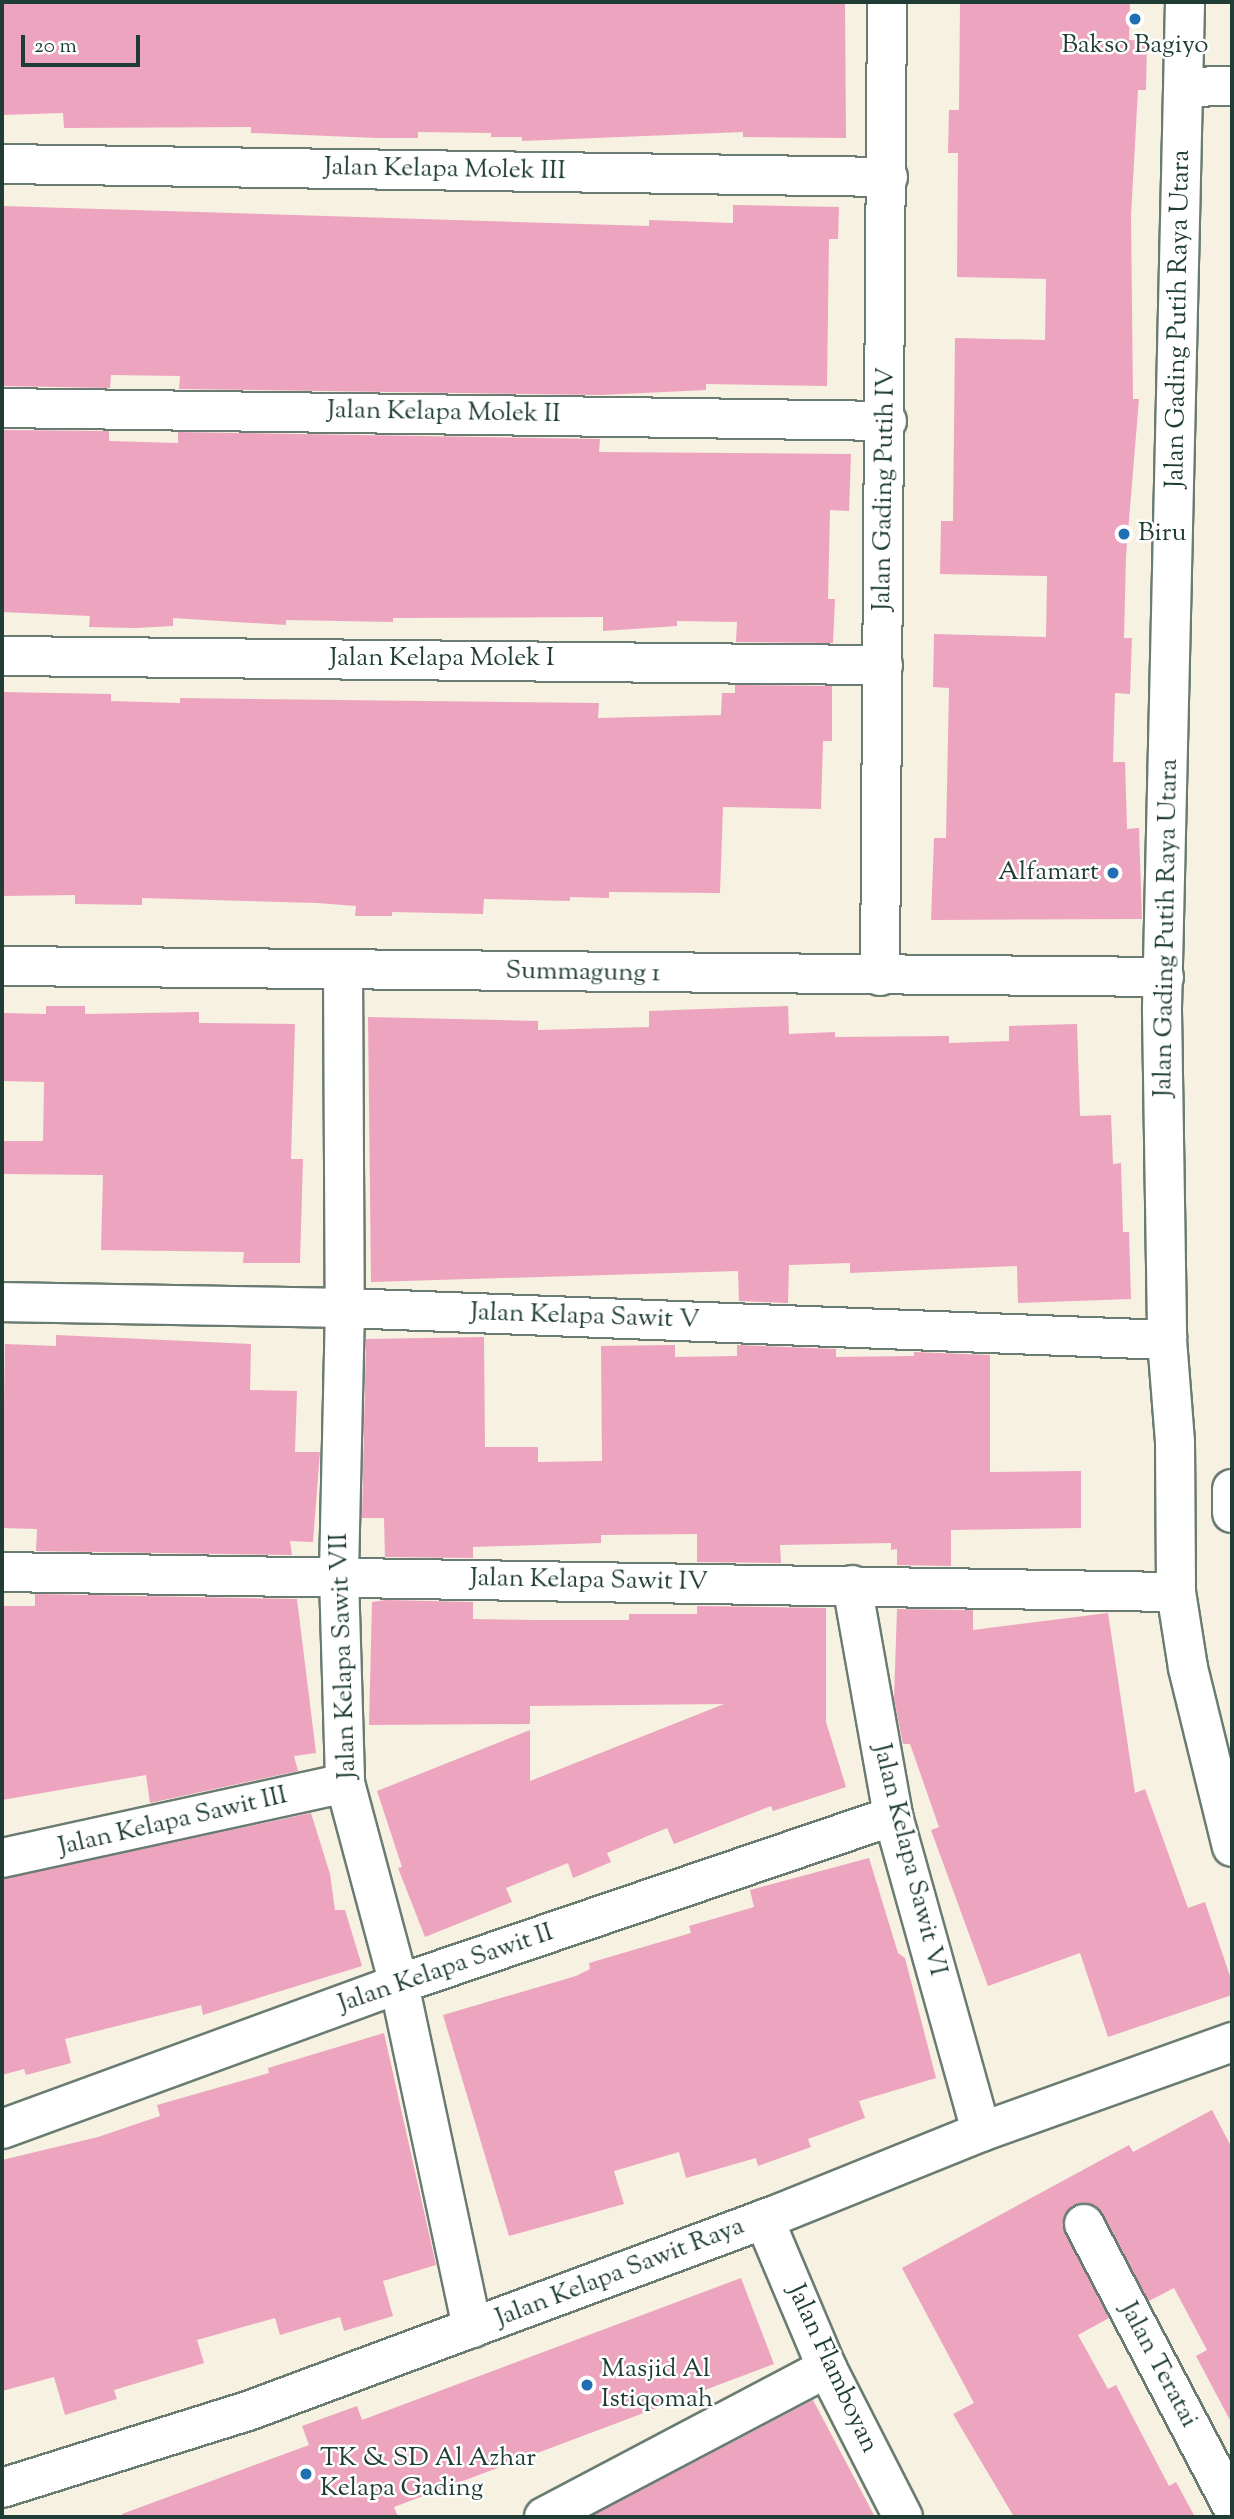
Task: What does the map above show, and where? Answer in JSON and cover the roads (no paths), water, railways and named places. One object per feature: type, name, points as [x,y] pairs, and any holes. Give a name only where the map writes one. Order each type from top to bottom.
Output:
[{"type":"street","name":"Jalan Gading Putih IV","points":[[880,976],[887,421],[887,2]]},
{"type":"street","name":"Jalan Gading Putih Raya Utara","points":[[1185,2],[1204,87],[1164,977],[1167,1340],[1175,1442],[1176,1592],[1188,1668],[1232,1847]]},
{"type":"street","name":"Jalan Kelapa Molek III","points":[[2,164],[888,177]]},
{"type":"street","name":"Jalan Kelapa Molek II","points":[[2,408],[887,421]]},
{"type":"street","name":"Jalan Kelapa Molek I","points":[[2,656],[883,665]]},
{"type":"street","name":"Summagung 1","points":[[2,966],[1164,977]]},
{"type":"street","name":"Jalan Kelapa Sawit VII","points":[[343,971],[345,1308],[339,1577],[345,1783],[399,1984],[472,2328]]},
{"type":"street","name":"Jalan Kelapa Sawit V","points":[[2,1302],[345,1308],[1167,1340]]},
{"type":"street","points":[[1232,1489],[1232,1513]]},
{"type":"street","name":"Jalan Kelapa Sawit IV","points":[[2,1572],[1176,1592]]},
{"type":"street","name":"Jalan Kelapa Sawit VI","points":[[852,1585],[893,1816],[981,2132]]},
{"type":"street","name":"Jalan Kelapa Sawit III","points":[[2,1858],[345,1783]]},
{"type":"street","name":"Jalan Kelapa Sawit II","points":[[2,2129],[399,1984],[893,1816]]},
{"type":"street","name":"Jalan Kelapa Sawit Raya","points":[[10,2497],[764,2219],[981,2132],[1232,2042]]},
{"type":"street","name":"Jalan Flamboyan","points":[[764,2219],[827,2368],[903,2517]]},
{"type":"street","name":"Jalan Teratai","points":[[1084,2224],[1232,2506]]},
{"type":"street","points":[[544,2517],[827,2368]]},
{"type":"place","name":"Bakso Bagiyo","points":[[1135,19]]},
{"type":"place","name":"Biru","points":[[1124,534]]},
{"type":"place","name":"Alfamart","points":[[1113,873]]},
{"type":"place","name":"Masjid Al Istiqomah","points":[[587,2385]]},
{"type":"place","name":"TK & SD Al Azhar Kelapa Gading","points":[[306,2474]]}]
